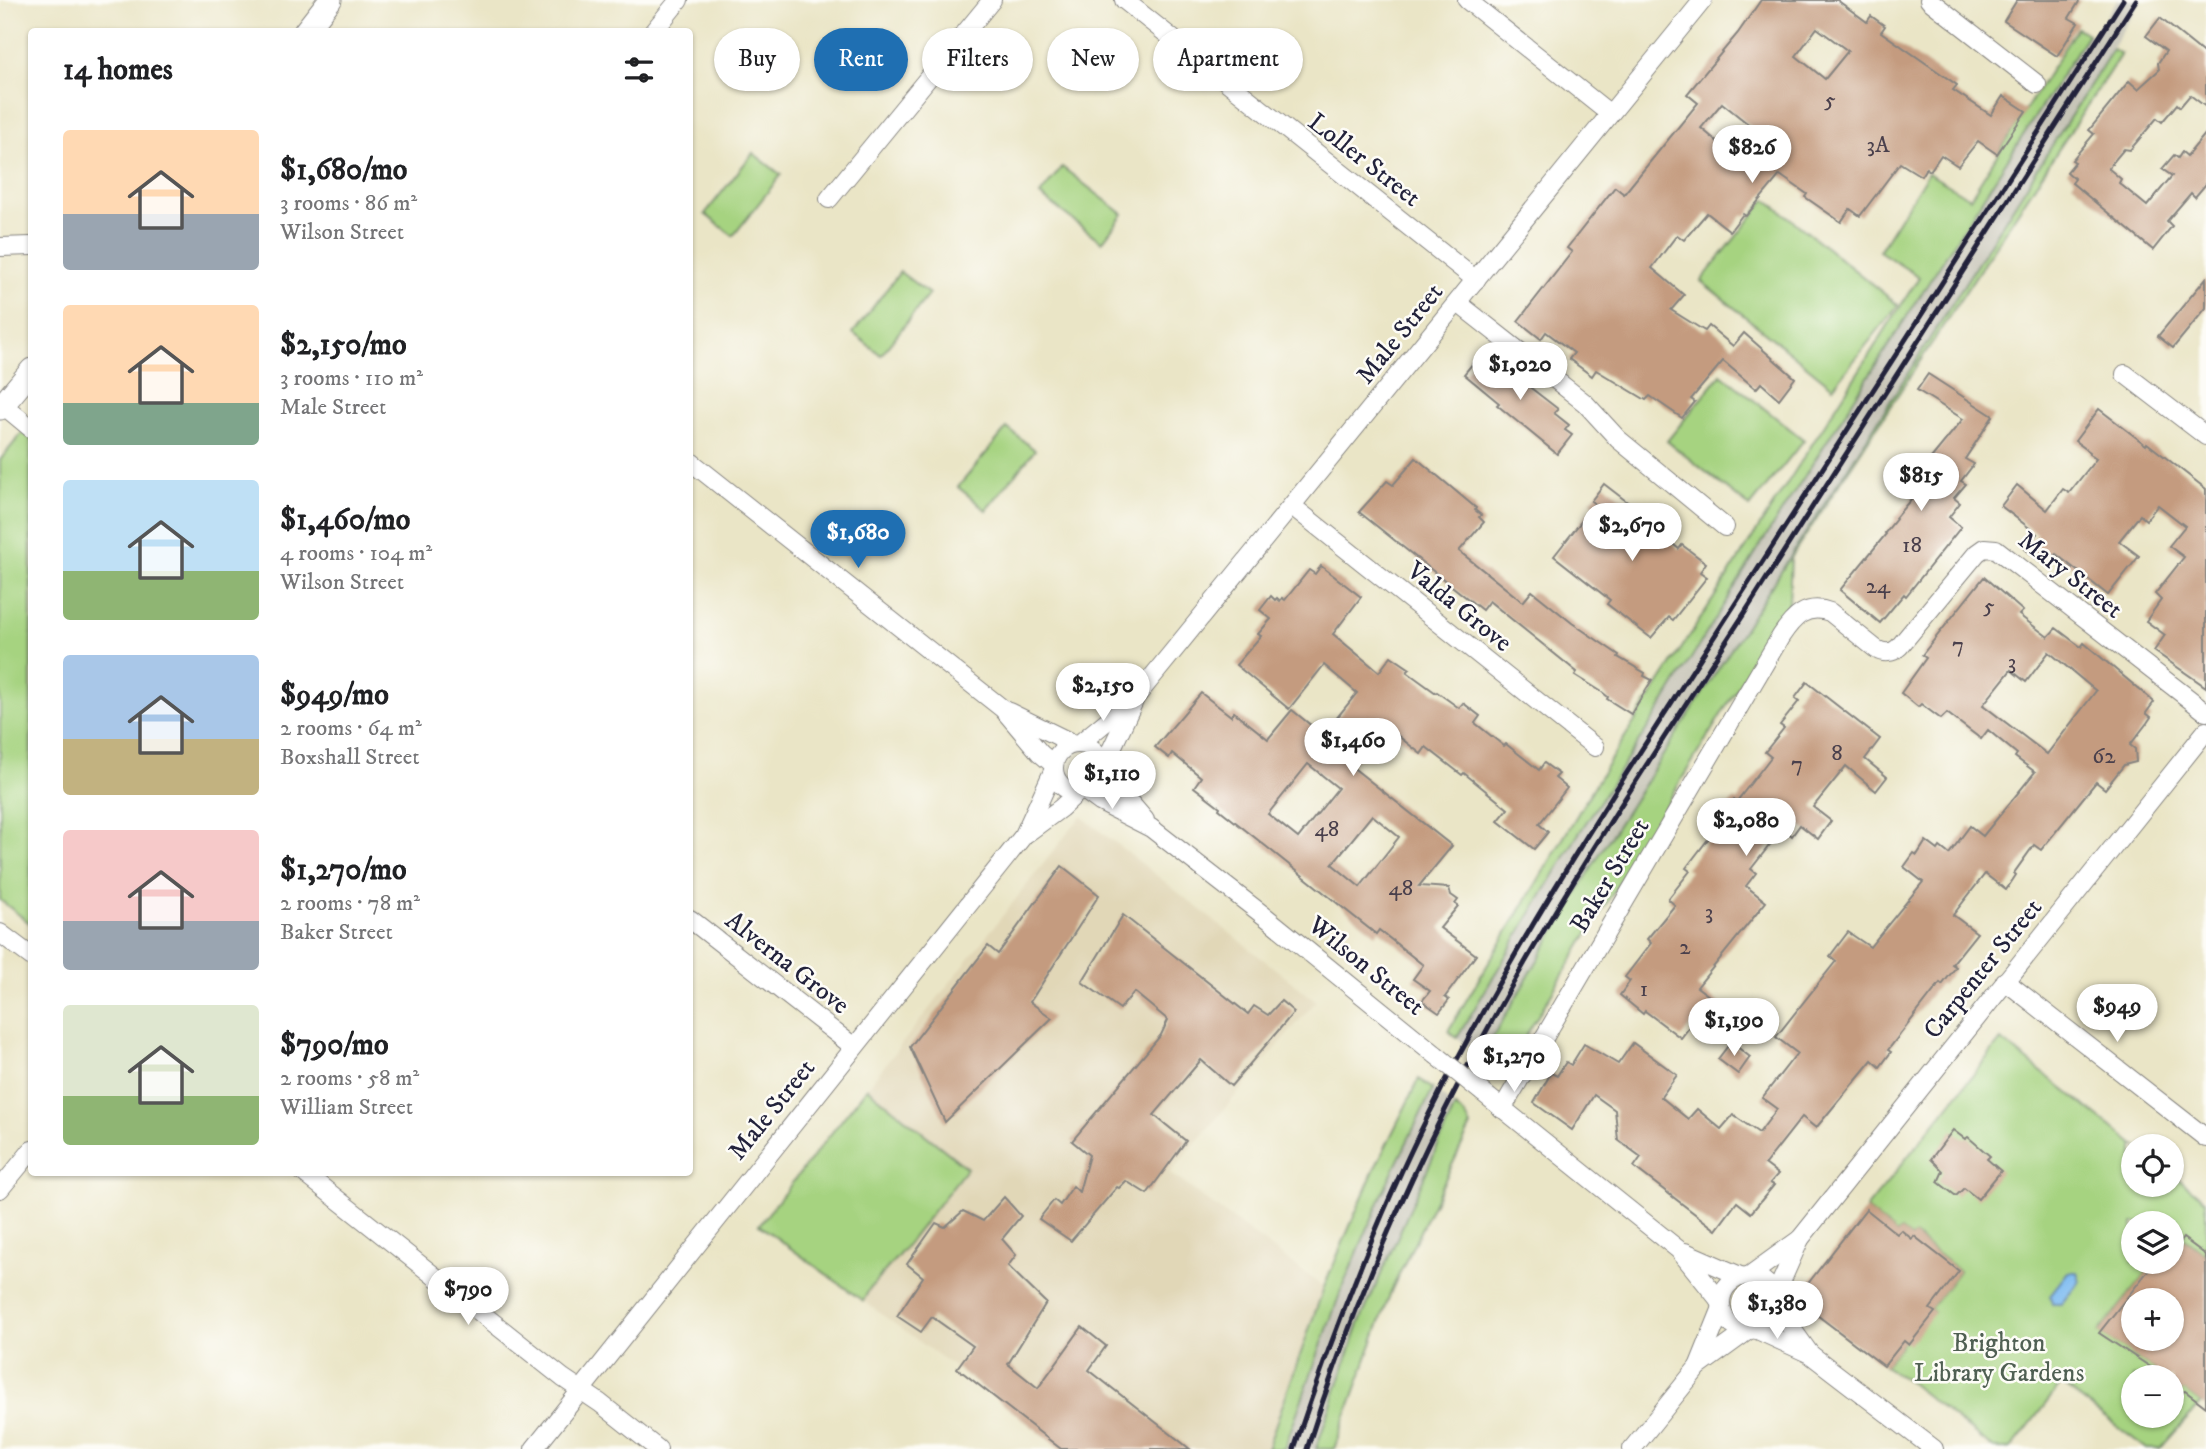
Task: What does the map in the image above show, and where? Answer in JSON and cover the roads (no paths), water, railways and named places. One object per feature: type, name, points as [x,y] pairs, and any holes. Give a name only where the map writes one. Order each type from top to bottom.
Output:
[{"type":"street","points":[[307,28],[330,0]]},
{"type":"street","points":[[656,28],[680,0]]},
{"type":"street","points":[[829,199],[992,0]]},
{"type":"street","name":"Loller Street","points":[[1124,0],[1476,280]]},
{"type":"street","points":[[1467,0],[1610,114]]},
{"type":"street","name":"Male Street","points":[[1077,744],[1135,698],[1703,0]]},
{"type":"street","points":[[1929,0],[2037,84]]},
{"type":"street","points":[[0,247],[28,246]]},
{"type":"street","points":[[1458,303],[1585,403],[1618,439],[1725,527]]},
{"type":"street","points":[[28,374],[1,407],[28,426]]},
{"type":"street","points":[[2125,374],[2206,436]]},
{"type":"street","points":[[693,463],[1003,709],[1054,767]]},
{"type":"street","name":"Valda Grove","points":[[1292,506],[1595,747]]},
{"type":"street","name":"Mary Street","points":[[1885,652],[1899,647],[1980,550],[1989,547],[1996,549],[2206,712]]},
{"type":"street","name":"Baker Street","points":[[1502,1109],[1791,622],[1806,610],[1821,609],[1830,612],[1876,649],[1885,652]]},
{"type":"street","name":"Male Street","points":[[1102,767],[1135,698]]},
{"type":"street","points":[[1003,709],[1094,750],[1102,767],[1097,783],[1081,792],[1064,788],[1055,776],[1054,767],[1061,751],[1077,744]]},
{"type":"street","name":"Carpenter Street","points":[[1775,1301],[1800,1239],[2206,731]]},
{"type":"street","name":"Male Street","points":[[534,1449],[1024,835],[1054,767]]},
{"type":"street","name":"Wilson Street","points":[[1102,767],[1151,828]]},
{"type":"street","name":"Male Street","points":[[1024,835],[1081,792]]},
{"type":"street","name":"Wilson Street","points":[[1081,792],[1151,828],[1297,943],[1679,1250],[1721,1306]]},
{"type":"street","name":"Alverna Grove","points":[[693,921],[854,1047]]},
{"type":"street","points":[[0,933],[28,954]]},
{"type":"street","points":[[2005,981],[2206,1138]]},
{"type":"street","points":[[0,1189],[28,1155]]},
{"type":"street","points":[[308,1176],[580,1391],[600,1403],[658,1449]]},
{"type":"street","name":"Carpenter Street","points":[[1745,1276],[1800,1239]]},
{"type":"street","name":"Wilson Street","points":[[1679,1250],[1745,1276]]},
{"type":"street","points":[[1698,1367],[1726,1285],[1745,1276],[1766,1282],[1772,1289],[1775,1301],[1810,1354]]},
{"type":"street","points":[[1632,1449],[1698,1367],[1769,1320],[1775,1301]]},
{"type":"street","points":[[1721,1306],[1731,1325],[1740,1329],[1752,1329],[1810,1354],[1934,1449]]},
{"type":"water","points":[[2068,1272],[2077,1272],[2080,1281],[2061,1304],[2052,1304],[2050,1295]]},
{"type":"railway","points":[[1294,1449],[1339,1321],[1390,1196],[1429,1114],[1500,980],[1618,786],[2123,0]]},
{"type":"railway","points":[[1307,1449],[1352,1322],[1404,1198],[1462,1076],[1527,959],[1633,786],[2136,0]]},
{"type":"park label","name":"Brighton Library Gardens","points":[[1999,1357]]}]
